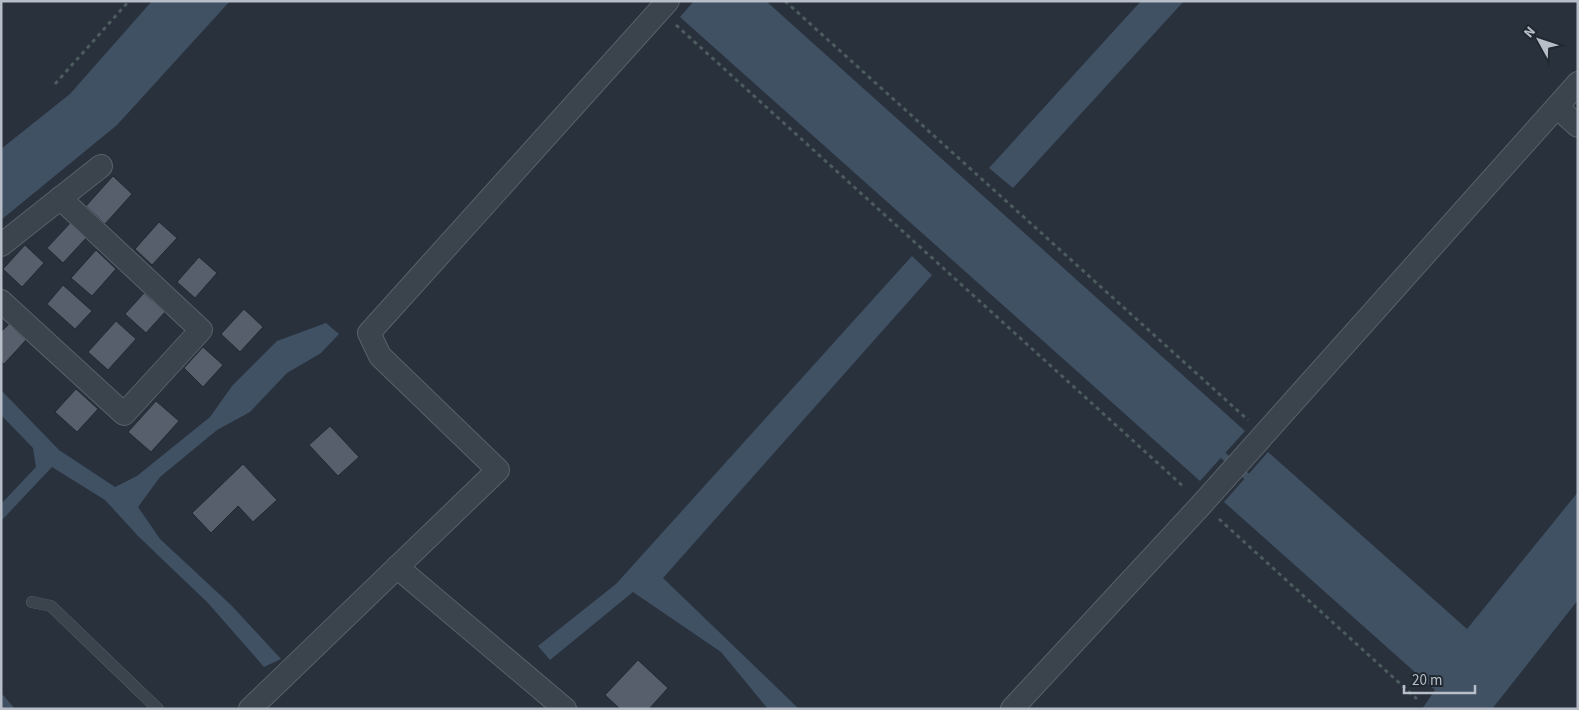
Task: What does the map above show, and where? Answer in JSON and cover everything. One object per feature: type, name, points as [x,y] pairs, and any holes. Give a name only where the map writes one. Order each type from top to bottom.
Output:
[{"type":"street","points":[[250,709],[498,470],[380,356],[369,333],[664,6]]},
{"type":"street","points":[[1012,709],[1202,504],[1578,83]]},
{"type":"street","points":[[1557,107],[1578,126]]},
{"type":"street","points":[[1,245],[101,166]]},
{"type":"street","points":[[1,301],[124,414],[201,330],[60,198]]},
{"type":"street","points":[[397,567],[565,709]]},
{"type":"lane","points":[[32,602],[51,606],[158,709]]},
{"type":"path","points":[[55,84],[129,1]]},
{"type":"path","points":[[785,1],[1264,435]]},
{"type":"path","points":[[664,6],[1202,504],[1417,699]]},
{"type":"water","points":[[152,1],[230,1],[117,125],[1,220],[1,149],[70,94]]},
{"type":"water","points":[[694,1],[766,1],[1245,431],[1200,481],[680,17]]},
{"type":"water","points":[[1141,1],[1184,1],[1013,188],[989,168]]},
{"type":"water","points":[[912,256],[932,275],[663,578],[799,709],[768,709],[721,652],[633,592],[550,660],[538,646],[616,584]]},
{"type":"water","points":[[326,323],[339,334],[321,353],[287,373],[250,412],[217,430],[160,477],[138,507],[160,539],[231,605],[281,659],[264,667],[208,603],[138,536],[105,500],[52,467],[1,521],[1,504],[36,467],[33,448],[1,415],[1,390],[59,450],[115,487],[137,476],[210,417],[232,386],[277,341]]},
{"type":"water","points":[[1268,452],[1467,629],[1578,492],[1578,600],[1492,709],[1422,709],[1435,690],[1224,502]]},
{"type":"water","points":[[1,694],[4,696],[15,709],[1,709]]},
{"type":"building","points":[[113,176],[132,194],[105,224],[86,206]]},
{"type":"building","points":[[72,221],[88,236],[63,263],[47,248]]},
{"type":"building","points":[[159,222],[177,238],[152,265],[135,249]]},
{"type":"building","points":[[25,245],[44,263],[22,287],[3,269]]},
{"type":"building","points":[[96,250],[116,269],[92,296],[71,278]]},
{"type":"building","points":[[199,257],[217,273],[195,298],[177,282]]},
{"type":"building","points":[[63,285],[92,311],[75,329],[47,304]]},
{"type":"building","points":[[144,293],[165,312],[146,333],[125,314]]},
{"type":"building","points":[[244,309],[263,327],[240,352],[221,334]]},
{"type":"building","points":[[116,321],[136,339],[108,370],[88,352]]},
{"type":"building","points":[[9,324],[26,340],[4,364],[1,362],[1,332]]},
{"type":"building","points":[[203,347],[223,365],[203,387],[184,368]]},
{"type":"building","points":[[76,389],[98,409],[77,432],[55,412]]},
{"type":"building","points":[[156,401],[179,421],[151,452],[128,432]]},
{"type":"building","points":[[330,426],[359,457],[338,476],[309,445]]},
{"type":"building","points":[[243,464],[277,500],[253,522],[238,506],[211,533],[192,513]]},
{"type":"building","points":[[638,660],[668,688],[649,709],[620,709],[605,695]]},
{"type":"waterway","points":[[1216,449],[1253,482]]}]
